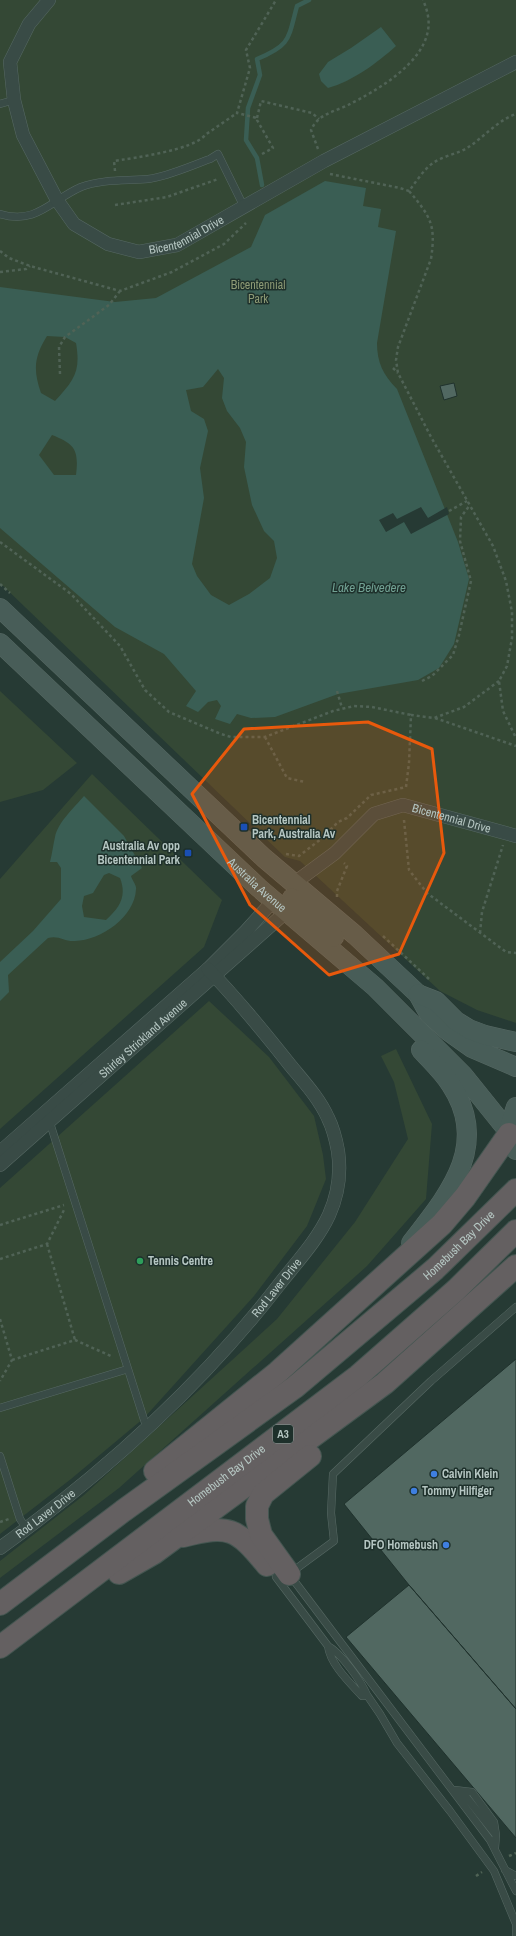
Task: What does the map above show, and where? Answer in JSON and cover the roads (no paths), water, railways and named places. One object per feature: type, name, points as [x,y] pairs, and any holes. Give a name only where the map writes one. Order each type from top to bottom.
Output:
[{"type":"highway","points":[[123,1511],[152,1474],[278,1372],[455,1211],[511,1138]]},
{"type":"highway","name":"Homebush Bay Drive","points":[[0,1604],[123,1511],[296,1387],[435,1269],[510,1196]]},
{"type":"highway","name":"Homebush Bay Drive","points":[[0,1647],[358,1376],[456,1290],[516,1231]]},
{"type":"highway","points":[[36,1620],[154,1553],[385,1382],[516,1266]]},
{"type":"highway","points":[[282,1576],[261,1534],[257,1520],[257,1506],[263,1494],[347,1426],[385,1382]]},
{"type":"highway","points":[[174,1538],[205,1530],[222,1529],[237,1534],[250,1544],[282,1576]]},
{"type":"main road","name":"Australia Avenue","points":[[0,608],[264,858],[355,935],[418,994],[429,1014],[448,1031],[472,1048],[516,1067]]},
{"type":"main road","name":"Australia Avenue","points":[[0,643],[279,907],[375,987],[463,1075],[511,1138]]},
{"type":"main road","points":[[293,884],[289,896],[335,938],[365,992],[402,1029],[451,1085],[460,1101],[465,1118],[467,1138],[465,1159],[446,1196],[389,1272]]},
{"type":"main road","points":[[418,994],[436,1001],[456,1021],[469,1029],[485,1035],[516,1042]]},
{"type":"main road","points":[[511,1138],[516,1107]]},
{"type":"street","name":"Bicentennial Drive","points":[[49,0],[29,24],[10,62],[14,100],[23,135],[57,200],[74,224],[108,244],[139,252],[177,245],[324,161],[516,62]]},
{"type":"street","name":"Bicentennial Drive","points":[[293,884],[335,853],[374,814],[403,805],[511,835]]},
{"type":"street","name":"Shirley Strickland Avenue","points":[[0,1165],[50,1123],[211,973],[279,907]]},
{"type":"street","name":"Shirley Strickland Avenue","points":[[0,1152],[211,973]]},
{"type":"street","name":"Rod Laver Drive","points":[[0,1548],[87,1482],[147,1429],[210,1366],[259,1311],[316,1237],[329,1214],[337,1191],[339,1170],[338,1153],[328,1118],[319,1102],[276,1047],[211,973]]},
{"type":"lane","points":[[0,104],[14,100]]},
{"type":"lane","points":[[0,214],[12,217],[27,217],[81,187],[95,182],[116,182],[150,178],[210,159],[218,154],[244,207]]},
{"type":"lane","points":[[50,1123],[147,1429]]},
{"type":"lane","points":[[282,1576],[334,1541],[331,1513],[333,1474],[431,1381],[516,1307]]},
{"type":"lane","points":[[0,1408],[127,1366]]},
{"type":"lane","points":[[0,1456],[20,1519],[27,1529]]},
{"type":"lane","points":[[282,1576],[328,1646],[329,1652],[334,1661],[358,1692],[362,1696],[367,1695],[397,1743],[457,1820],[494,1871],[516,1924]]},
{"type":"lane","points":[[282,1576],[451,1789],[495,1848],[516,1891]]},
{"type":"lane","points":[[451,1789],[467,1798],[496,1835],[495,1848]]},
{"type":"lane","points":[[505,1870],[516,1876]]},
{"type":"lane","points":[[516,1927],[516,1936]]},
{"type":"water","points":[[381,27],[396,46],[364,71],[346,81],[328,88],[321,81],[319,74],[328,62]]},
{"type":"water","name":"Lake Belvedere","points":[[325,181],[366,188],[363,206],[381,209],[378,227],[396,231],[377,343],[378,356],[388,379],[397,389],[458,542],[469,579],[454,644],[439,668],[418,680],[338,694],[275,717],[251,718],[237,714],[230,724],[215,719],[221,706],[217,700],[208,702],[198,712],[186,706],[196,691],[164,654],[115,627],[0,528],[0,287],[115,302],[156,298],[251,247],[265,215]],"holes":[[[47,336],[65,337],[76,343],[78,361],[77,369],[67,387],[55,401],[41,393],[38,385],[36,370],[37,357]],[[218,369],[224,378],[222,398],[227,411],[240,428],[246,442],[244,467],[252,505],[264,531],[274,541],[277,558],[270,578],[249,594],[229,605],[211,595],[197,576],[192,564],[204,498],[200,468],[208,431],[204,419],[191,411],[186,390],[203,387]],[[52,435],[60,438],[74,449],[77,459],[76,475],[54,475],[39,455]]]},
{"type":"water","points":[[84,796],[124,836],[142,868],[131,876],[136,888],[130,909],[115,925],[85,940],[68,941],[55,937],[48,938],[8,975],[9,992],[0,1001],[0,962],[33,931],[61,899],[61,868],[57,862],[50,862],[55,837],[59,826]],"holes":[[[109,873],[120,878],[123,890],[121,901],[111,915],[106,920],[84,917],[82,906],[84,896],[93,893],[104,875]]]},
{"type":"waterway","points":[[262,185],[257,158],[246,140],[248,108],[260,75],[257,59],[282,45],[289,34],[297,6],[309,0]]},
{"type":"place","name":"Bicentennial Park, Australia Av","points":[[244,827]]},
{"type":"place","name":"Australia Av opp Bicentennial Park","points":[[188,853]]},
{"type":"place","name":"Tennis Centre","points":[[140,1261]]},
{"type":"place","name":"Calvin Klein","points":[[434,1474]]},
{"type":"place","name":"Tommy Hilfiger","points":[[414,1491]]},
{"type":"place","name":"DFO Homebush","points":[[446,1545]]},
{"type":"park label","name":"Bicentennial Park","points":[[258,292]]}]
